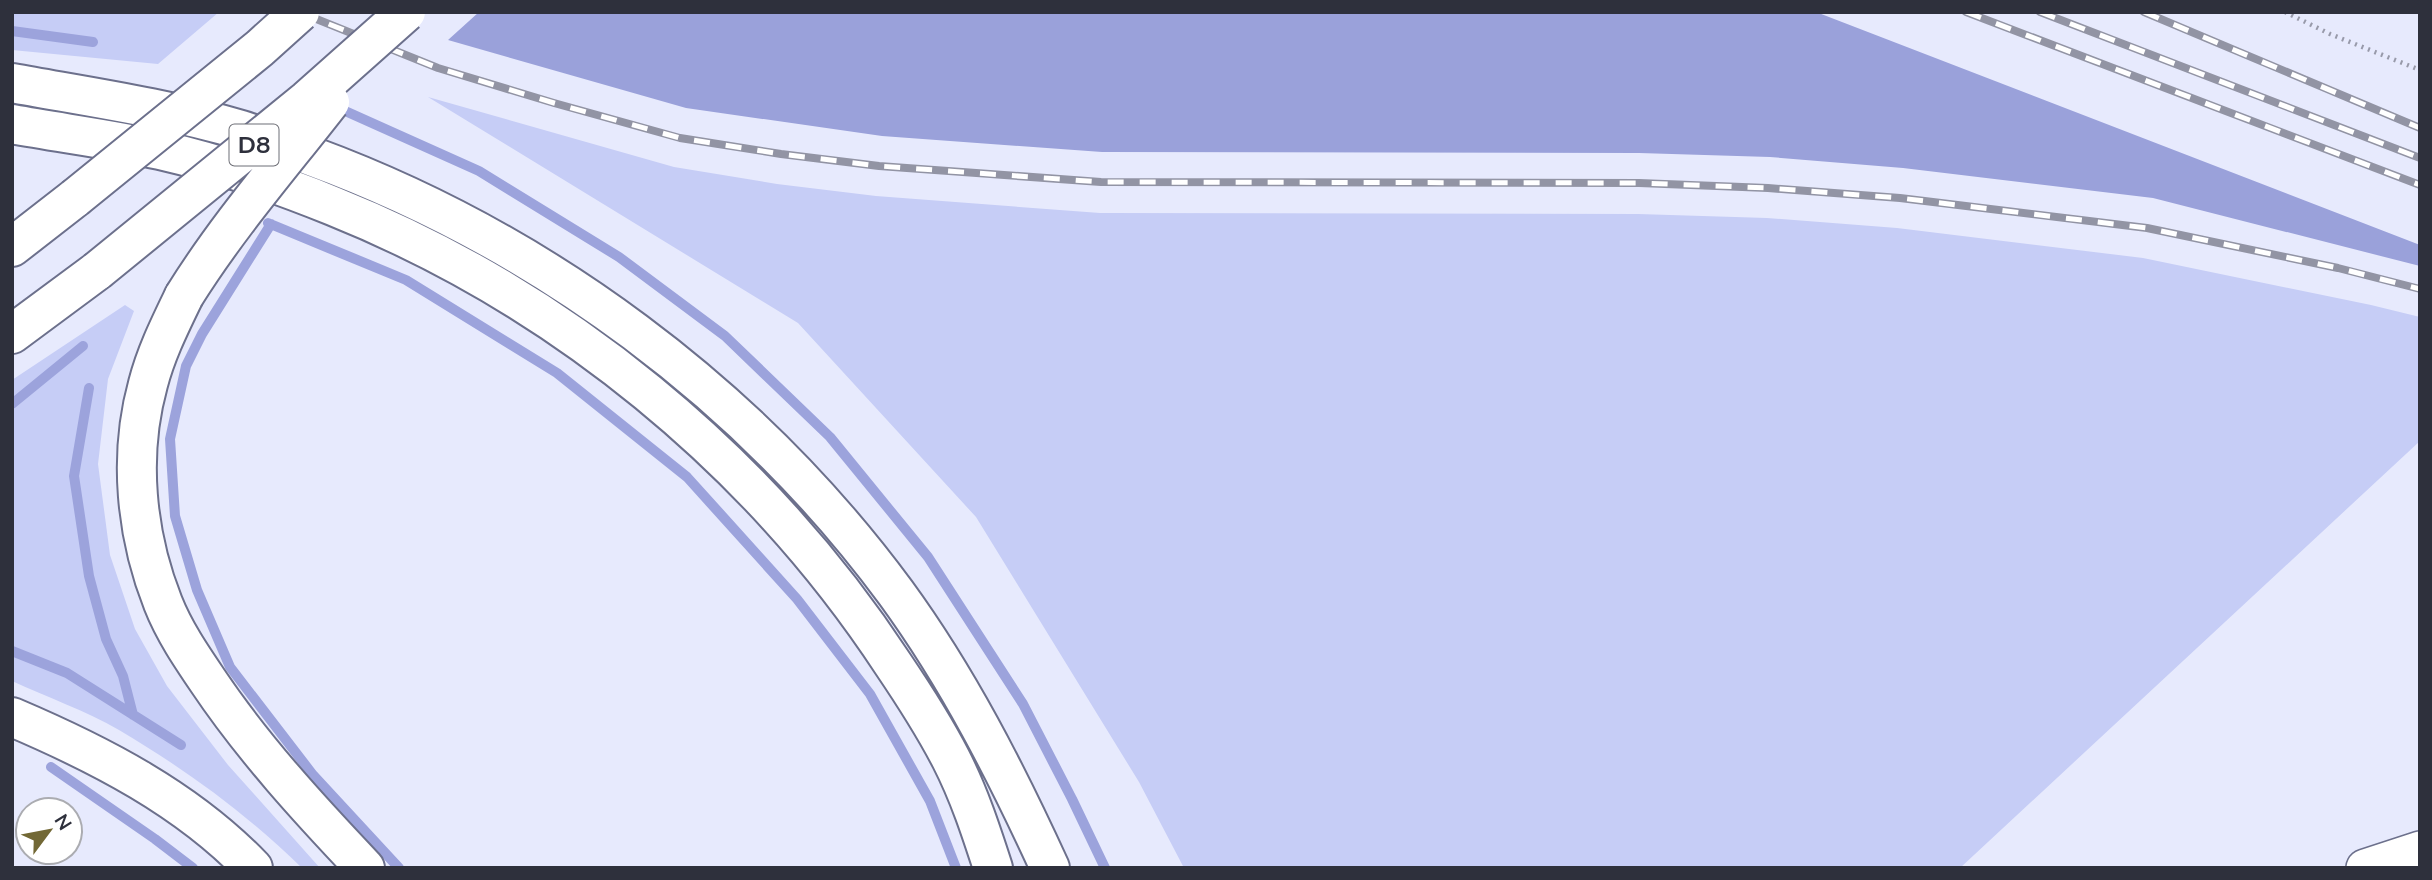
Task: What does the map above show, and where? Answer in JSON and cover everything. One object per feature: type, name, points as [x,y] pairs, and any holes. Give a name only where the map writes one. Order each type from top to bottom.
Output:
[{"type":"main road","points":[[13,246],[250,56],[300,12]]},
{"type":"main road","points":[[365,868],[271,764],[224,704],[180,636],[163,603],[143,540],[137,479],[138,438],[147,386],[163,339],[184,296],[208,257],[400,18]]},
{"type":"main road","name":"D8","points":[[12,334],[207,184],[400,18]]},
{"type":"main road","points":[[12,83],[155,109],[242,130],[360,174],[457,219],[537,265],[671,359],[745,423],[796,475],[847,532],[895,592],[928,639],[983,732],[1050,868]]},
{"type":"main road","points":[[12,124],[160,150],[333,206],[433,251],[588,346],[659,402],[728,464],[789,528],[842,590],[934,727],[968,797],[993,868]]},
{"type":"main road","points":[[12,229],[75,198]]},
{"type":"main road","points":[[12,718],[74,744],[147,785],[198,820],[253,868]]},
{"type":"street","points":[[2365,868],[2420,850]]},
{"type":"path","points":[[2285,12],[2330,34],[2420,70]]},
{"type":"shaded area","points":[[12,12],[219,12],[158,64],[12,50]]},
{"type":"shaded area","points":[[479,12],[1816,12],[2420,245],[2420,266],[2153,198],[1903,168],[1770,157],[1639,153],[1102,152],[882,136],[686,108],[448,40]]},
{"type":"shaded area","points":[[428,97],[674,167],[777,184],[876,196],[1100,213],[1638,214],[1767,218],[1897,228],[2143,258],[2420,317],[2420,441],[1960,868],[1184,868],[1139,782],[976,517],[798,323]]},
{"type":"shaded area","points":[[125,305],[134,311],[108,379],[98,464],[110,555],[135,629],[167,686],[228,765],[320,868],[302,868],[215,793],[119,730],[12,681],[12,380]]},
{"type":"waterway","points":[[12,31],[93,42]]},
{"type":"waterway","points":[[334,106],[479,171],[619,257],[725,336],[830,437],[928,557],[1023,704],[1105,868]]},
{"type":"waterway","points":[[268,223],[406,280],[557,373],[687,477],[797,599],[870,694],[930,801],[956,868]]},
{"type":"waterway","points":[[271,224],[202,334],[186,366],[170,439],[175,516],[197,590],[230,667],[313,775],[399,868]]},
{"type":"waterway","points":[[12,404],[83,346]]},
{"type":"waterway","points":[[89,388],[74,476],[89,576],[106,639],[123,676],[133,715]]},
{"type":"waterway","points":[[12,651],[67,673],[181,745]]},
{"type":"waterway","points":[[51,767],[193,868]]},
{"type":"railway","points":[[299,12],[438,68],[554,103],[680,138],[781,154],[879,166],[1101,182],[1639,183],[1768,188],[1900,198],[2147,228],[2338,268],[2420,289]]},
{"type":"railway","points":[[1966,12],[2420,185]]},
{"type":"railway","points":[[2040,12],[2420,158]]},
{"type":"railway","points":[[2144,12],[2420,128]]}]
